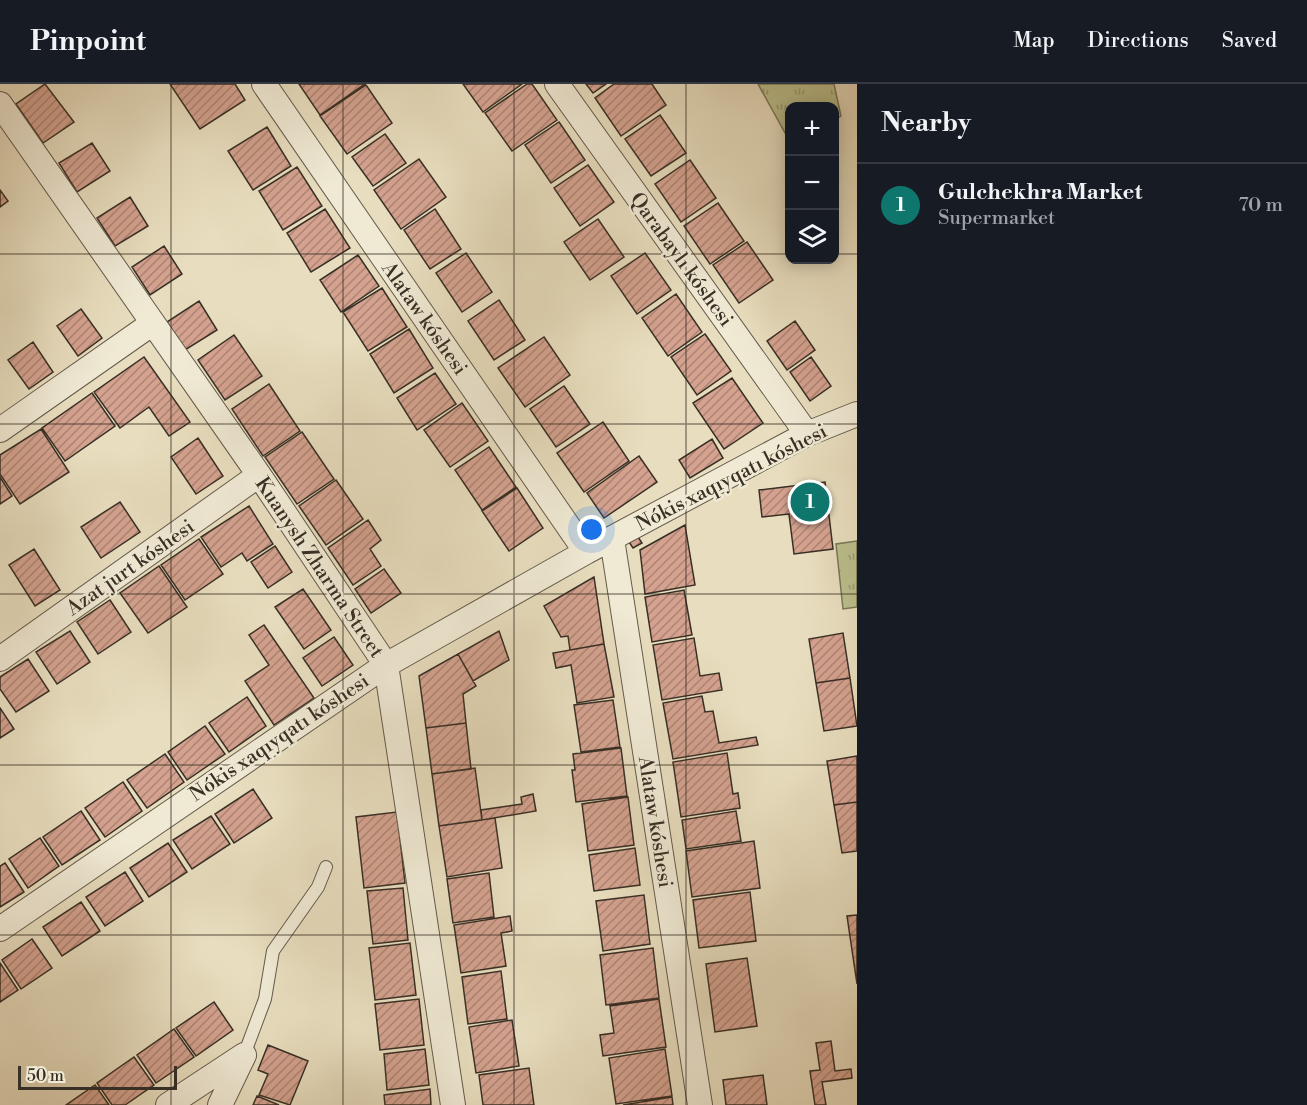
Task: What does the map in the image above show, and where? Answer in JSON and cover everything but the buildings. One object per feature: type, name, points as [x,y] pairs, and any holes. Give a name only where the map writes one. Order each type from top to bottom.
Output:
[{"type":"street","name":"Alataw kóshesi","points":[[264,84],[586,552]]},
{"type":"street","name":"Qarabaylı kóshesi","points":[[557,84],[807,434]]},
{"type":"street","name":"Kuanysh Zharma Street","points":[[4,117],[153,323],[259,475],[386,665],[453,1105]]},
{"type":"street","points":[[0,430],[153,323]]},
{"type":"street","name":"Nókis xaqıyqatı kóshesi","points":[[0,929],[386,665],[586,552],[807,434],[857,414]]},
{"type":"street","name":"Azat jurt kóshesi","points":[[0,659],[259,475]]},
{"type":"street","name":"Alataw kóshesi","points":[[612,539],[700,1105]]},
{"type":"street","points":[[168,1105],[244,1055]]},
{"type":"street","points":[[220,1105],[244,1055]]},
{"type":"lane","points":[[244,1055],[265,999],[273,951],[318,887],[326,867]]},
{"type":"green space","points":[[758,84],[834,84],[838,102],[785,102],[785,133]]},
{"type":"green space","points":[[857,541],[857,607],[843,609],[836,544]]},
{"type":"place","name":"Gulchekhra Market","points":[[810,502]]}]
